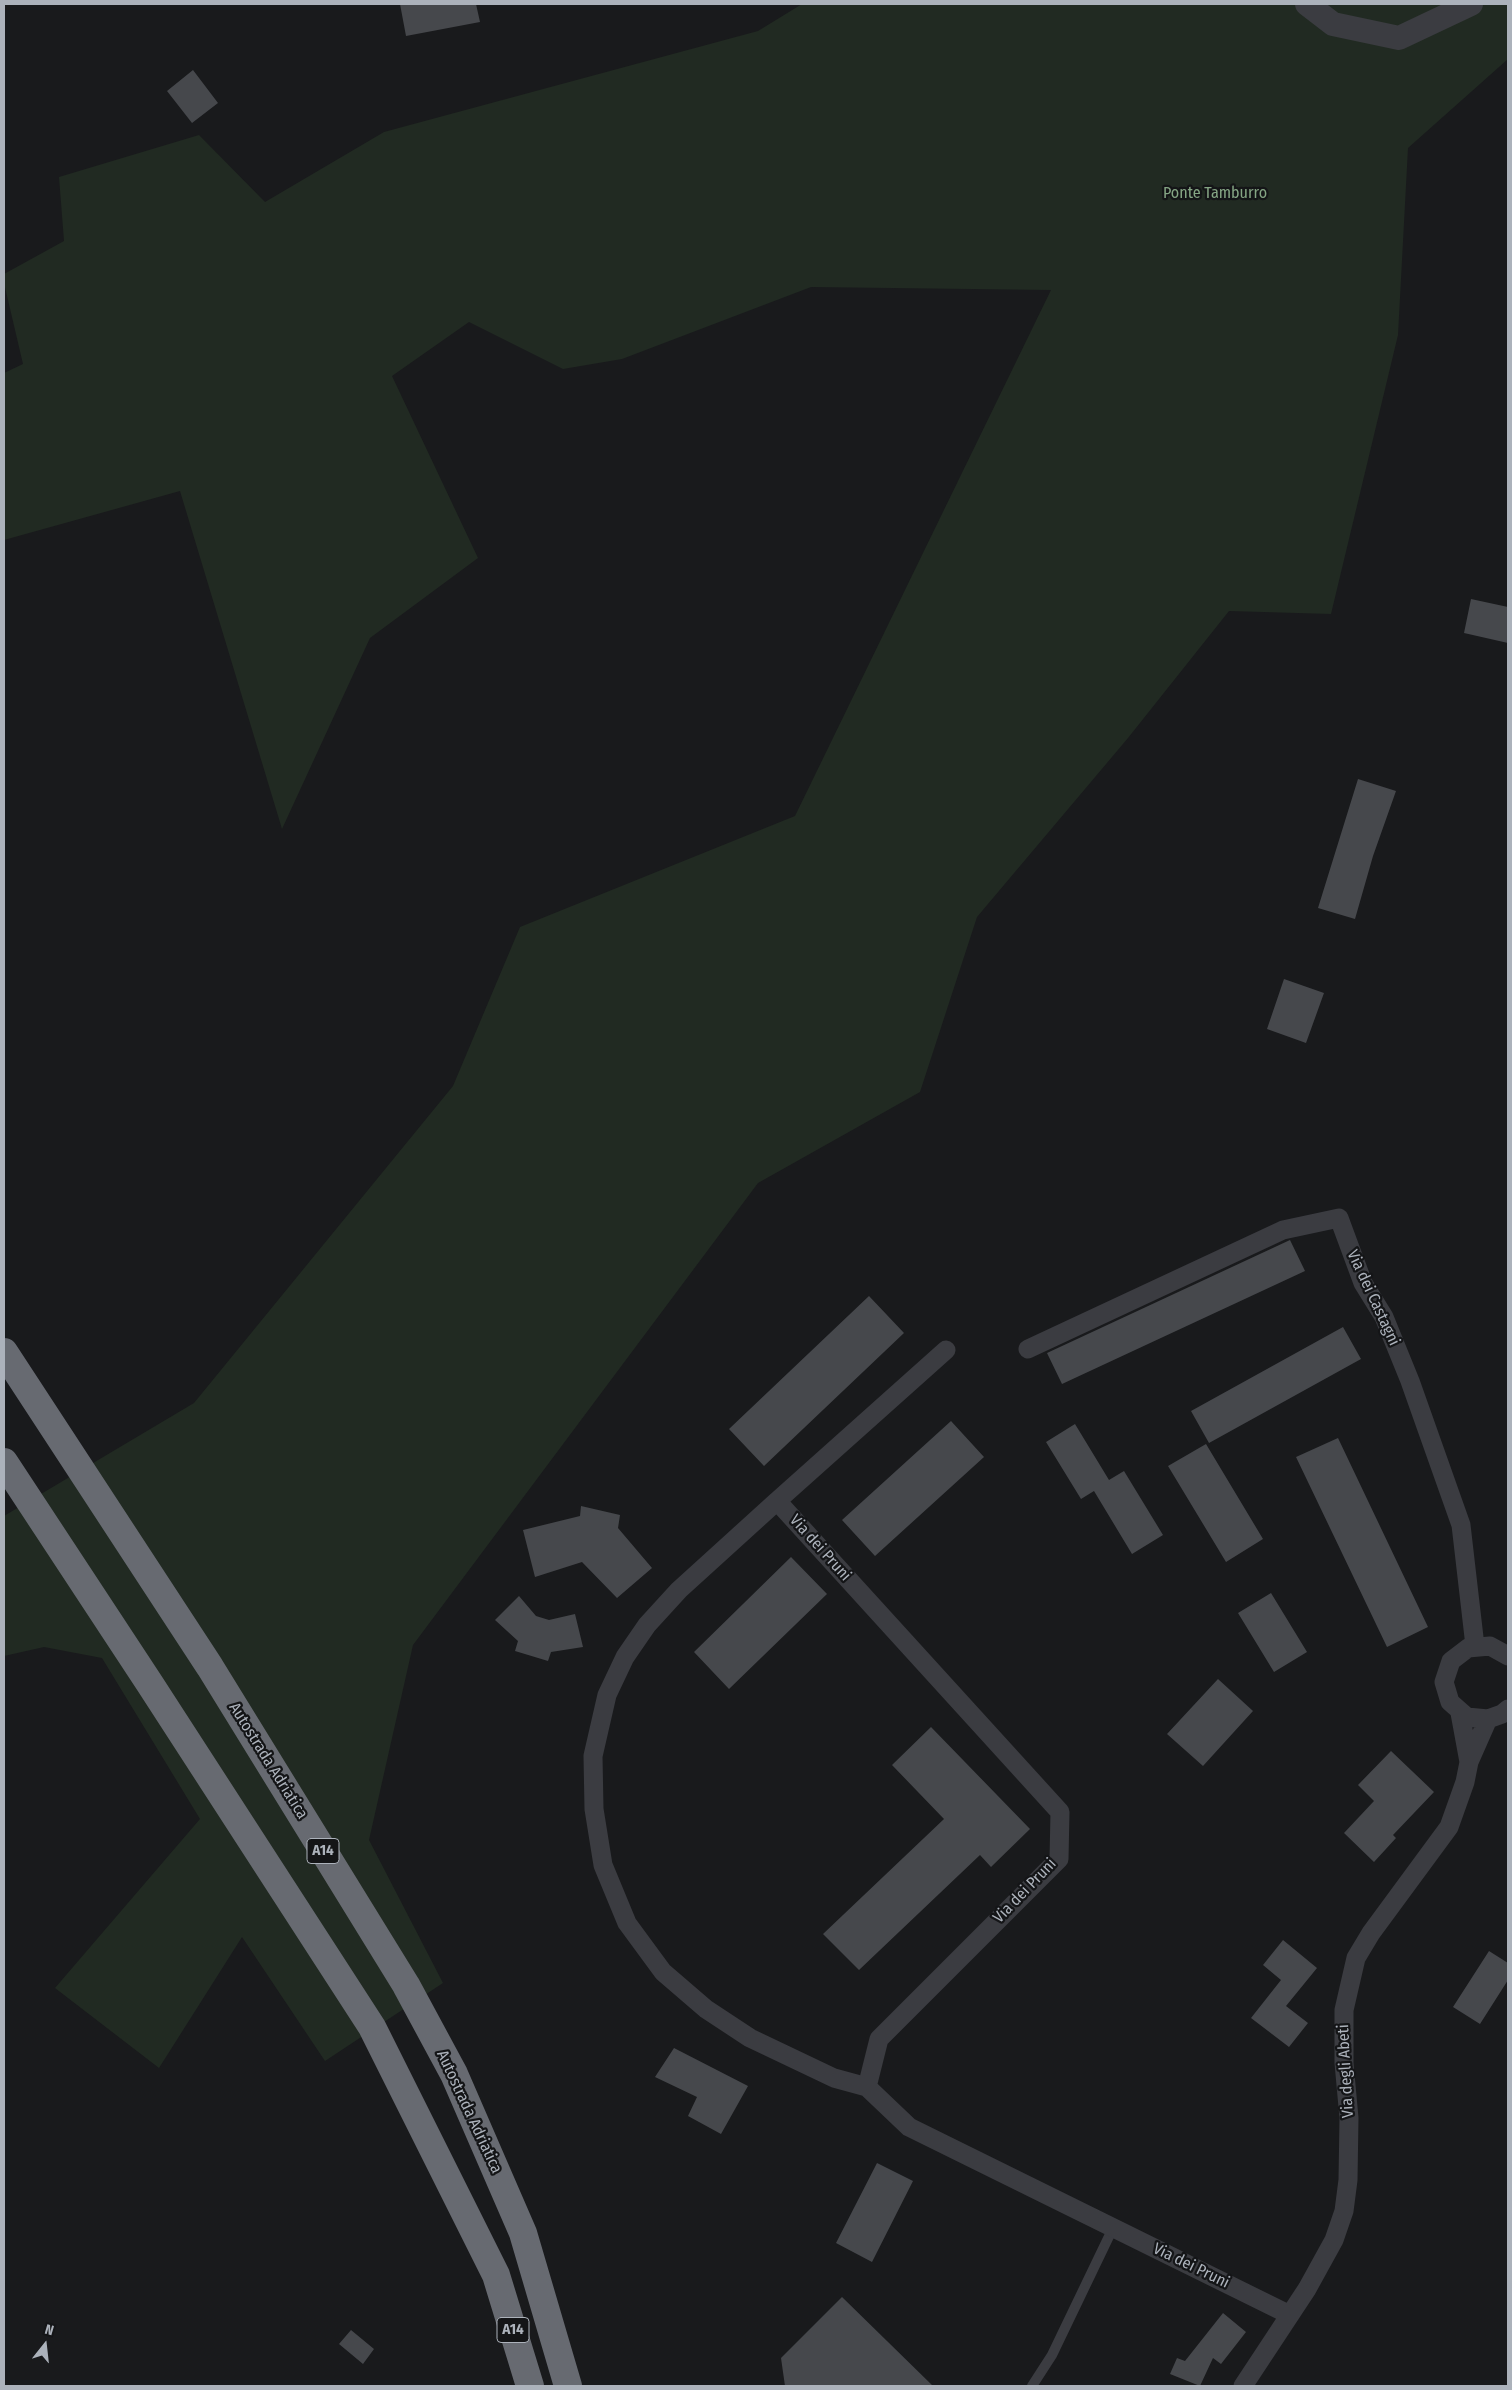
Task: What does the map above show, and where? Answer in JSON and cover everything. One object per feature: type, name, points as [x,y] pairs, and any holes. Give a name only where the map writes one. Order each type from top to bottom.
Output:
[{"type":"highway","name":"Autostrada Adriatica","points":[[4,1352],[210,1667],[411,1993],[454,2074],[523,2233],[568,2386]]},
{"type":"highway","name":"A14","points":[[4,1462],[156,1692],[372,2027],[496,2275],[530,2386]]},
{"type":"street","points":[[1307,4],[1333,24],[1399,38],[1471,4]]},
{"type":"street","name":"Via dei Castagni","points":[[1028,1349],[1283,1230],[1340,1218],[1363,1283],[1384,1317],[1410,1381],[1461,1525],[1475,1646]]},
{"type":"street","name":"Via dei Pruni","points":[[946,1350],[777,1501],[1060,1812],[1059,1859],[879,2039],[867,2087],[909,2127],[1290,2316]]},
{"type":"street","points":[[777,1501],[680,1590],[647,1625],[624,1657],[607,1695],[593,1756],[594,1809],[603,1865],[627,1923],[663,1972],[706,2009],[750,2038],[834,2078],[867,2087]]},
{"type":"street","points":[[1475,1646],[1490,1646],[1506,1653]]},
{"type":"street","name":"Via degli Abeti","points":[[1469,1762],[1460,1713],[1447,1696],[1445,1674],[1456,1655],[1475,1646]]},
{"type":"street","points":[[1460,1713],[1474,1719],[1488,1719],[1502,1714],[1508,1709]]},
{"type":"street","name":"Via degli Abeti","points":[[1243,2386],[1290,2316],[1334,2240],[1344,2211],[1348,2180],[1349,2118],[1344,2063],[1344,2010],[1356,1958],[1371,1933],[1449,1827],[1469,1762],[1488,1719]]},
{"type":"lane","points":[[1032,2386],[1052,2354],[1113,2228]]},
{"type":"green space","name":"Ponte Tamburro","points":[[802,4],[1508,4],[1508,59],[1408,148],[1398,335],[1331,614],[1229,611],[1128,738],[977,917],[920,1092],[758,1183],[413,1645],[369,1840],[443,1983],[325,2061],[242,1937],[159,2068],[55,1988],[200,1819],[102,1658],[44,1647],[4,1656],[4,1516],[194,1403],[453,1086],[520,927],[795,816],[1051,290],[811,287],[622,359],[563,369],[469,322],[392,376],[478,558],[370,638],[282,829],[180,491],[4,540],[4,373],[23,364],[4,283],[4,274],[64,241],[59,177],[199,135],[265,202],[384,132],[758,31]]},
{"type":"building","points":[[400,4],[476,4],[480,22],[406,36]]},
{"type":"building","points":[[193,70],[218,103],[192,123],[167,91]]},
{"type":"building","points":[[1471,599],[1508,607],[1508,643],[1464,633]]},
{"type":"building","points":[[1358,779],[1396,791],[1373,856],[1355,919],[1318,908]]},
{"type":"building","points":[[1284,979],[1324,993],[1306,1043],[1267,1029]]},
{"type":"building","points":[[1290,1240],[1305,1271],[1062,1384],[1047,1353]]},
{"type":"building","points":[[869,1296],[904,1333],[764,1466],[729,1429]]},
{"type":"building","points":[[1343,1327],[1361,1359],[1209,1443],[1191,1411]]},
{"type":"building","points":[[951,1421],[984,1457],[875,1556],[842,1520]]},
{"type":"building","points":[[1075,1424],[1109,1480],[1124,1471],[1163,1535],[1132,1554],[1094,1491],[1081,1499],[1046,1442]]},
{"type":"building","points":[[1338,1438],[1428,1627],[1387,1647],[1296,1457]]},
{"type":"building","points":[[1206,1444],[1263,1539],[1226,1562],[1168,1466]]},
{"type":"building","points":[[581,1506],[620,1515],[618,1528],[652,1568],[617,1598],[582,1562],[535,1577],[523,1530],[580,1516]]},
{"type":"building","points":[[791,1557],[827,1594],[729,1689],[694,1652]]},
{"type":"building","points":[[1271,1593],[1307,1652],[1274,1672],[1238,1613]]},
{"type":"building","points":[[519,1596],[536,1616],[549,1620],[575,1614],[583,1647],[551,1652],[548,1661],[515,1651],[518,1641],[495,1620]]},
{"type":"building","points":[[1218,1679],[1253,1711],[1203,1766],[1167,1734]]},
{"type":"building","points":[[931,1727],[1030,1829],[991,1867],[980,1855],[859,1970],[823,1934],[944,1819],[892,1765]]},
{"type":"building","points":[[1391,1751],[1434,1792],[1393,1835],[1396,1838],[1374,1862],[1344,1833],[1374,1801],[1358,1785]]},
{"type":"building","points":[[1283,1940],[1317,1968],[1286,2006],[1308,2023],[1289,2047],[1251,2018],[1281,1980],[1263,1965]]},
{"type":"building","points":[[1489,1951],[1508,1963],[1508,1980],[1480,2024],[1453,2007]]},
{"type":"building","points":[[674,2048],[748,2086],[721,2134],[688,2116],[697,2097],[655,2077]]},
{"type":"building","points":[[877,2163],[913,2181],[872,2262],[836,2243]]},
{"type":"building","points":[[842,2297],[933,2386],[785,2386],[781,2358]]},
{"type":"building","points":[[1223,2313],[1246,2332],[1221,2364],[1213,2358],[1200,2386],[1170,2374],[1177,2358],[1185,2361]]},
{"type":"building","points":[[351,2330],[374,2349],[363,2364],[339,2344]]}]
